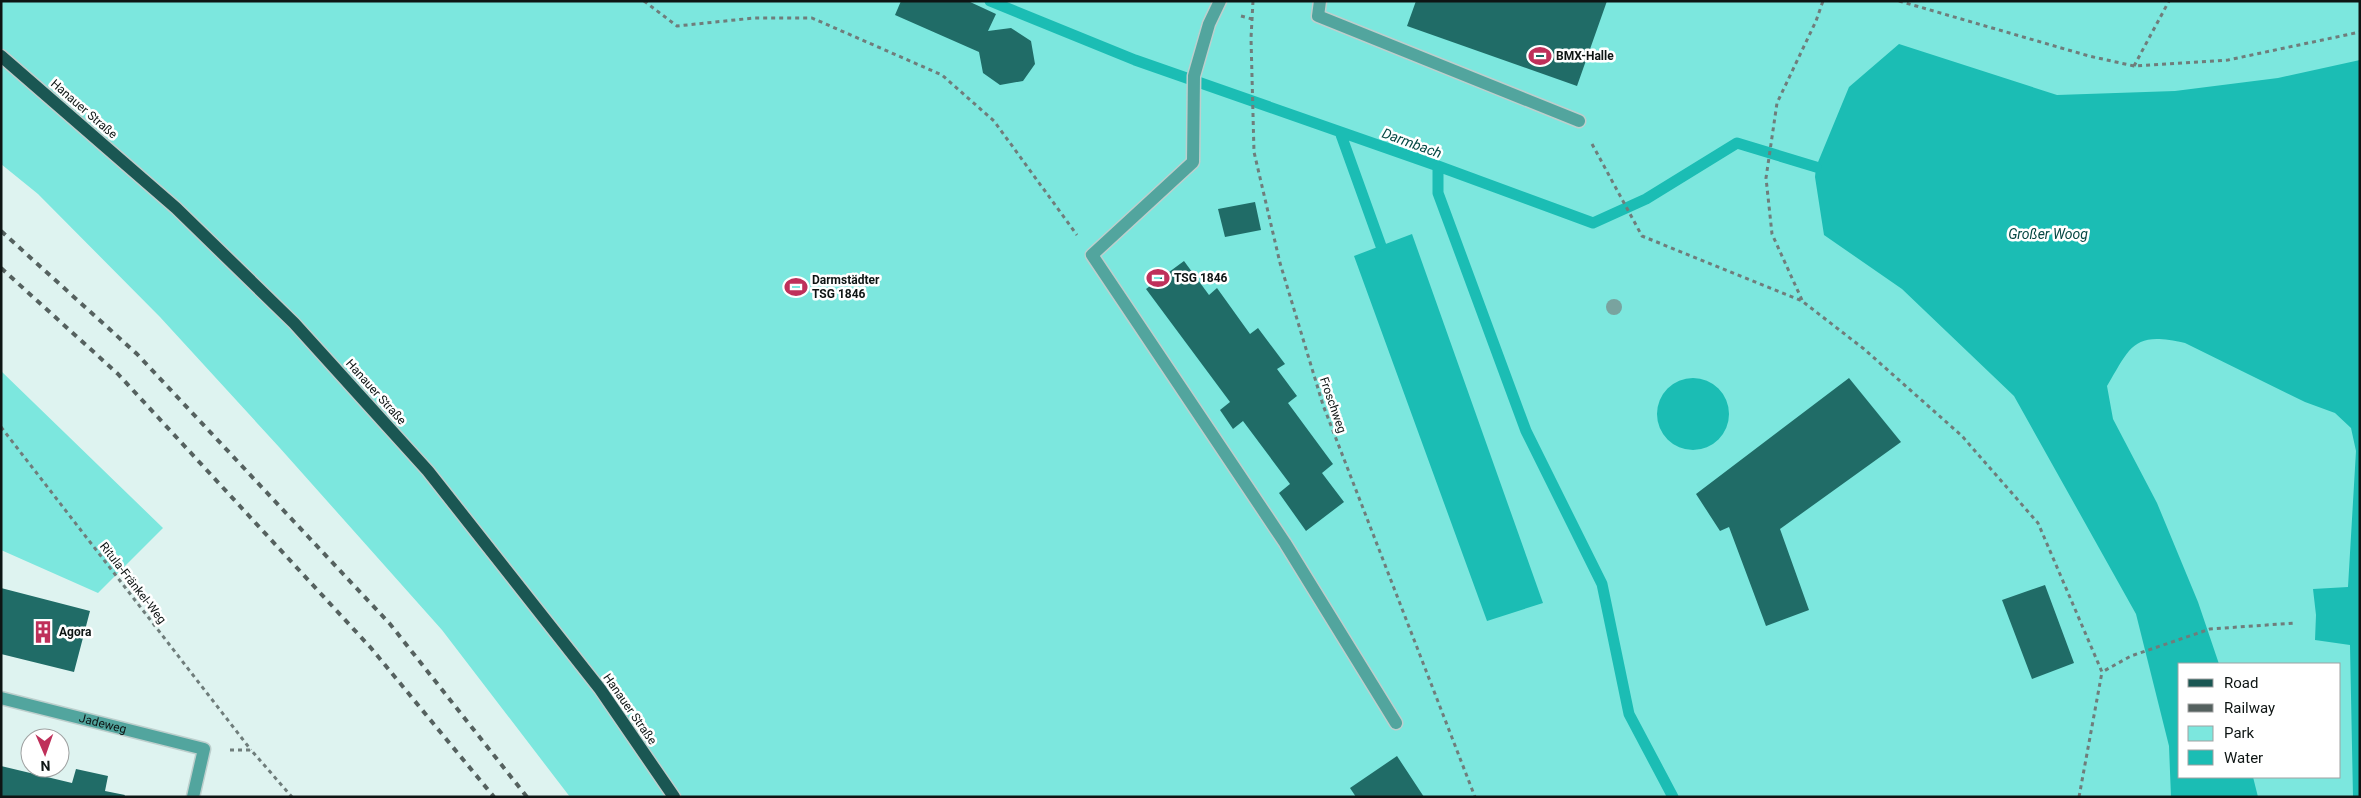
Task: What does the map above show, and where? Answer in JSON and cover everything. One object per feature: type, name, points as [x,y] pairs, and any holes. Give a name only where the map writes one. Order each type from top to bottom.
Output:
[{"type":"main road","name":"Hanauer Straße","points":[[1,56],[176,208],[294,322],[428,471],[600,688],[674,797]]},
{"type":"street","points":[[1220,1],[1209,24],[1194,76],[1193,162],[1092,255],[1285,543],[1396,723]]},
{"type":"street","points":[[1320,1],[1318,16],[1579,121]]},
{"type":"street","name":"Jadeweg","points":[[1,698],[204,749]]},
{"type":"street","points":[[193,797],[204,749]]},
{"type":"path","points":[[644,1],[677,26],[754,18],[812,18],[942,75],[994,121],[1092,255]]},
{"type":"path","name":"Froschweg","points":[[1253,1],[1251,38],[1254,152],[1280,263],[1323,405],[1475,797]]},
{"type":"path","points":[[1802,301],[1772,234],[1766,178],[1778,103],[1816,20],[1822,1]]},
{"type":"path","points":[[1899,1],[2089,56],[2134,66],[2228,60],[2360,32]]},
{"type":"path","points":[[2134,66],[2169,1]]},
{"type":"path","points":[[1590,141],[1642,236],[1802,301],[1864,349],[1962,436],[2038,523],[2102,672],[2079,797]]},
{"type":"path","name":"Ritula-Fränkel-Weg","points":[[1,426],[251,750],[292,797]]},
{"type":"path","points":[[2102,672],[2131,656],[2210,629],[2295,623]]},
{"type":"path","points":[[204,749],[251,750]]},
{"type":"green space","points":[[1,1],[2360,1],[2360,797],[570,797],[442,630],[160,317],[38,194],[1,164]]},
{"type":"green space","points":[[1,371],[163,528],[98,593],[1,550]]},
{"type":"water","name":"Großer Woog","points":[[1899,44],[2057,95],[2175,91],[2278,78],[2360,60],[2360,797],[2353,797],[2350,645],[2315,640],[2316,615],[2313,589],[2348,587],[2356,451],[2351,428],[2335,413],[2305,402],[2185,343],[2168,340],[2154,339],[2136,345],[2122,361],[2107,386],[2113,419],[2157,503],[2198,602],[2219,663],[2178,663],[2178,778],[2253,778],[2258,797],[2171,797],[2169,746],[2136,614],[2014,396],[1902,289],[1824,235],[1815,177],[1816,167],[1849,87]]},
{"type":"water","points":[[1412,234],[1543,603],[1487,621],[1354,256]]},
{"type":"water","points":[[1700,378],[1719,388],[1727,400],[1729,414],[1727,428],[1719,440],[1707,448],[1686,450],[1667,440],[1659,428],[1657,407],[1667,388],[1679,380]]},
{"type":"building","points":[[901,1],[968,1],[996,14],[988,31],[1011,28],[1031,41],[1035,64],[1023,81],[1000,85],[983,73],[979,52],[895,15]]},
{"type":"building","name":"BMX-Halle","points":[[1416,1],[1607,1],[1577,86],[1407,26]]},
{"type":"building","points":[[1255,202],[1261,230],[1225,237],[1218,209]]},
{"type":"building","points":[[1184,261],[1209,295],[1217,288],[1250,334],[1258,328],[1285,364],[1277,369],[1297,396],[1288,403],[1333,464],[1322,473],[1344,502],[1306,531],[1279,493],[1290,484],[1243,421],[1233,429],[1220,410],[1230,402],[1146,289]]},
{"type":"building","points":[[1849,378],[1901,442],[1780,529],[1809,610],[1766,626],[1729,527],[1720,531],[1696,494]]},
{"type":"building","points":[[2045,585],[2074,663],[2032,679],[2002,600]]},
{"type":"building","name":"Agora","points":[[1,588],[90,611],[74,672],[1,654]]},
{"type":"building","points":[[1397,756],[1424,797],[1356,797],[1350,788]]},
{"type":"building","points":[[1,766],[20,771],[20,778],[51,778],[72,783],[76,769],[108,776],[105,791],[125,795],[124,797],[1,797]]},
{"type":"waterway","name":"Darmbach","points":[[990,1],[1135,60],[1438,166],[1593,223],[1646,199],[1737,143],[1816,167]]},
{"type":"waterway","points":[[1340,132],[1381,246]]},
{"type":"waterway","points":[[1438,166],[1438,193],[1526,431],[1602,584],[1629,714],[1673,797]]},
{"type":"railway","points":[[1,231],[137,354],[390,624],[527,797]]},
{"type":"railway","points":[[1,268],[118,374],[371,648],[494,797]]},
{"type":"place","name":"BMX-Halle","points":[[1540,56]]},
{"type":"place","name":"TSG 1846","points":[[1158,278]]},
{"type":"place","name":"Darmstädter TSG 1846","points":[[796,287]]},
{"type":"place","name":"Agora","points":[[43,632]]}]
